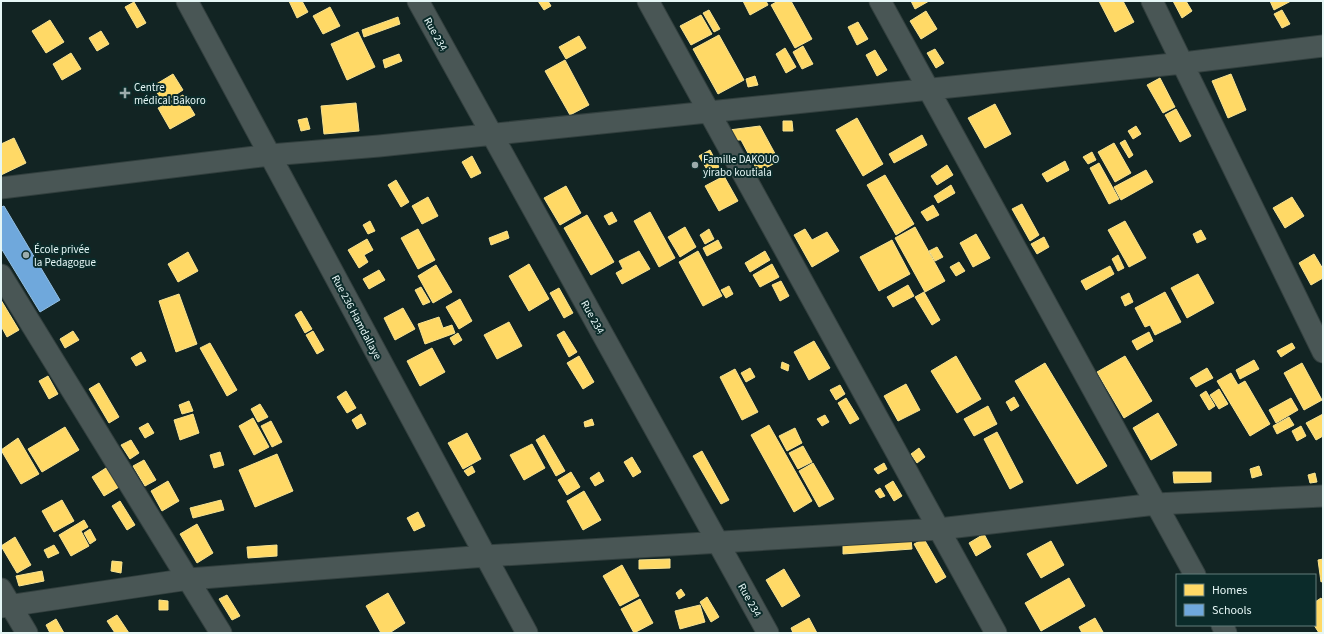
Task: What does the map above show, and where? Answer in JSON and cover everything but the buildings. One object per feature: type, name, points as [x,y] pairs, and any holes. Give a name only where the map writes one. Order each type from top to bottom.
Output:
[{"type":"street","name":"Rue 236 Hamdallaye","points":[[187,1],[527,633]]},
{"type":"street","name":"Rue 234","points":[[418,1],[768,633]]},
{"type":"street","points":[[648,1],[996,633]]},
{"type":"street","points":[[880,1],[1194,574]]},
{"type":"street","points":[[1152,1],[1323,352]]},
{"type":"street","points":[[1,188],[270,155],[492,135],[928,88],[1183,63],[1323,46]]},
{"type":"street","points":[[1,275],[189,578],[221,633]]},
{"type":"street","points":[[27,633],[4,601],[189,578],[486,556],[717,541],[939,529],[1156,504],[1323,496]]},
{"type":"place","name":"Centre médical Bakoro","points":[[125,93]]},
{"type":"place","name":"Famille DAKOUO yirabo koutiala","points":[[695,165]]},
{"type":"place","name":"École privée la Pedagogue","points":[[26,255]]}]
